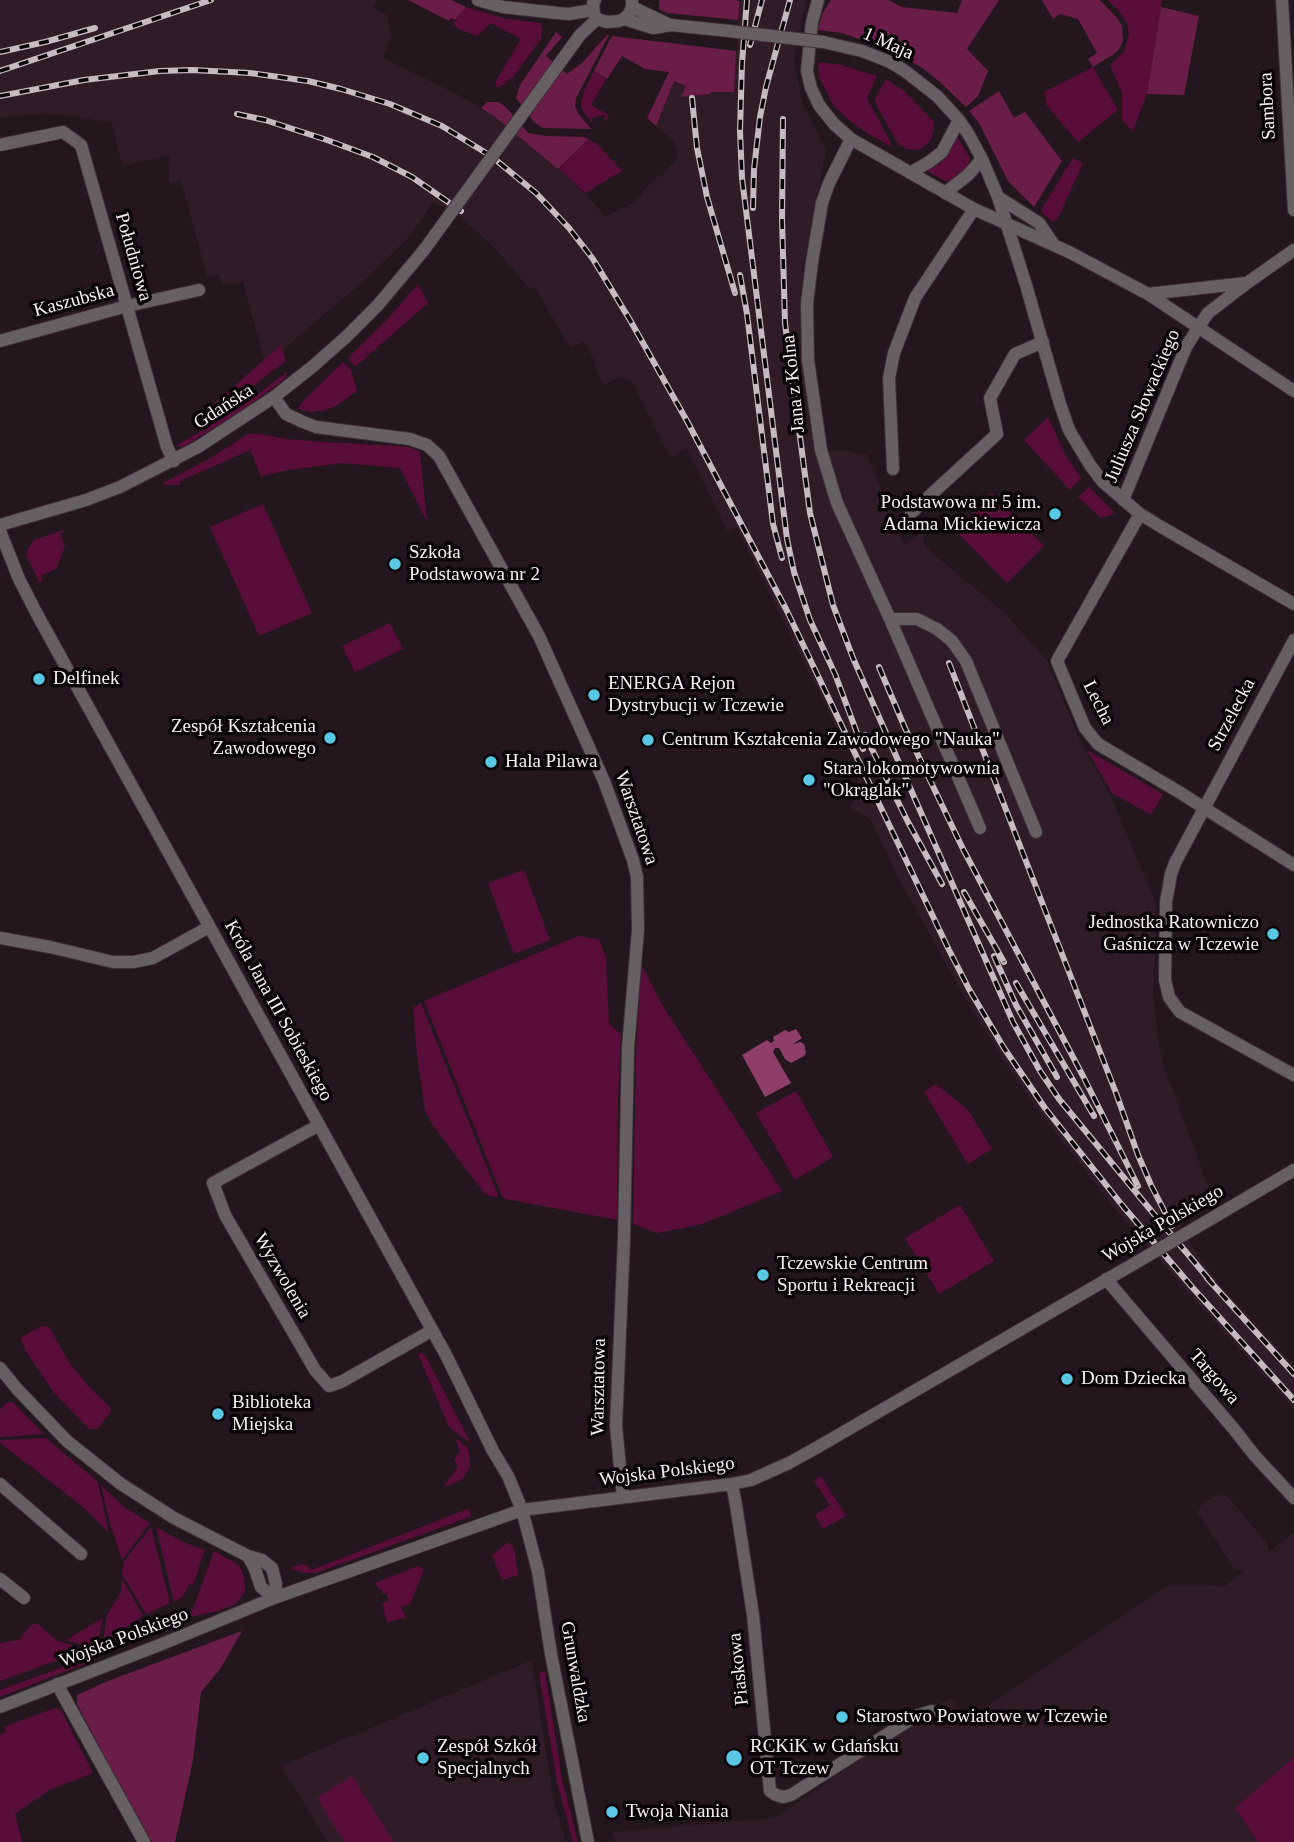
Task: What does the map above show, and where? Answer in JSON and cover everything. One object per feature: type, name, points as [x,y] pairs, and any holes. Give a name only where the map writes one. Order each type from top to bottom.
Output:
[{"type":"street","points":[[478,0],[512,8],[569,14],[595,9]]},
{"type":"street","points":[[818,0],[812,22],[807,71],[811,88],[819,105],[851,139],[974,209],[1069,251],[1148,294],[1294,391]]},
{"type":"street","name":"Sambora","points":[[1282,0],[1294,210]]},
{"type":"street","points":[[595,9],[607,22],[619,21],[629,14],[632,4],[671,25]]},
{"type":"street","points":[[580,35],[595,9]]},
{"type":"street","points":[[569,14],[580,35]]},
{"type":"street","points":[[624,19],[653,28],[671,25]]},
{"type":"street","name":"1 Maja","points":[[671,25],[823,42],[862,51],[890,62],[937,96],[959,120],[982,159],[998,197],[1069,430],[1097,474],[1140,514],[1294,604]]},
{"type":"street","name":"Gdańska","points":[[0,526],[86,500],[174,461],[274,397],[312,367],[354,329],[395,286],[580,35]]},
{"type":"street","points":[[910,173],[942,152],[959,120]]},
{"type":"street","name":"Południowa","points":[[0,145],[63,132],[81,145],[167,447],[174,461]]},
{"type":"street","name":"Jana z Kolna","points":[[851,139],[822,203],[807,304],[808,360],[821,450],[837,503],[980,828]]},
{"type":"street","points":[[945,193],[968,176],[982,159]]},
{"type":"street","points":[[998,197],[1039,223],[1055,245]]},
{"type":"street","points":[[893,469],[889,378],[894,353],[915,298],[974,209]]},
{"type":"street","name":"Juliusza Słowackiego","points":[[1123,500],[1186,347],[1208,313],[1294,250]]},
{"type":"street","points":[[1148,294],[1247,283]]},
{"type":"street","name":"Kaszubska","points":[[0,341],[127,306],[199,290]]},
{"type":"street","points":[[911,513],[997,434],[990,398],[1015,354],[1043,342]]},
{"type":"street","name":"Warsztatowa","points":[[274,397],[286,414],[316,427],[410,439],[427,445],[439,456],[539,636],[604,780],[633,860],[637,877],[638,930],[628,1048],[616,1426],[623,1497]]},
{"type":"street","name":"Lecha","points":[[1140,514],[1057,661],[1085,728],[1098,744],[1294,865]]},
{"type":"street","name":"Króla Jana III Sobieskiego","points":[[0,531],[38,616],[446,1355],[492,1451],[508,1476],[522,1510]]},
{"type":"street","points":[[890,619],[917,620],[937,629],[952,641],[966,661],[1036,832]]},
{"type":"street","name":"Strzelecka","points":[[1294,640],[1175,863],[1166,902],[1165,980],[1169,997],[1180,1012],[1294,1075]]},
{"type":"street","points":[[0,938],[113,962],[133,962],[153,958],[209,928]]},
{"type":"street","name":"Wyzwolenia","points":[[319,1125],[213,1183],[225,1215],[315,1370],[329,1386],[341,1382],[431,1331]]},
{"type":"street","name":"Wojska Polskiego","points":[[0,1707],[274,1598],[522,1510],[751,1480],[789,1463],[868,1419],[1294,1170]]},
{"type":"street","name":"Targowa","points":[[1106,1279],[1255,1456],[1294,1498]]},
{"type":"street","points":[[0,1368],[67,1441],[114,1479],[174,1518],[248,1556],[262,1560],[272,1568],[276,1584],[274,1598]]},
{"type":"street","name":"Piaskowa","points":[[732,1484],[753,1615],[770,1791],[776,1796],[791,1795],[916,1716],[932,1711]]},
{"type":"street","points":[[0,1485],[81,1553]]},
{"type":"street","name":"Grunwaldzka","points":[[522,1510],[538,1571],[551,1654],[588,1842]]},
{"type":"street","points":[[0,1578],[24,1598]]},
{"type":"street","points":[[57,1684],[144,1842]]},
{"type":"shaded area","points":[[0,0],[377,0],[373,7],[387,15],[392,36],[383,58],[451,91],[494,116],[559,169],[594,203],[604,217],[635,202],[675,161],[678,151],[672,140],[656,126],[674,81],[686,86],[682,97],[735,89],[741,0],[807,0],[794,64],[803,104],[826,150],[803,271],[799,351],[817,453],[841,450],[867,455],[904,544],[924,532],[923,542],[931,552],[1004,612],[1047,661],[1082,745],[1110,795],[1156,903],[1153,996],[1162,1061],[1212,1197],[1176,1218],[1216,1280],[1294,1366],[1294,1409],[1116,1210],[1041,1114],[999,1054],[900,881],[870,819],[850,807],[858,785],[856,766],[737,528],[728,532],[687,449],[670,457],[631,380],[622,377],[603,385],[583,341],[570,348],[535,287],[530,289],[494,247],[452,209],[433,203],[408,238],[366,279],[289,344],[273,362],[264,359],[243,282],[223,285],[219,275],[207,276],[181,180],[169,183],[170,155],[122,166],[112,123],[68,115],[33,114],[0,118]]},
{"type":"shaded area","points":[[408,0],[451,0],[466,7],[455,20],[451,18],[449,21]]},
{"type":"shaded area","points":[[659,0],[735,0],[740,2],[738,20],[667,13],[659,9]]},
{"type":"shaded area","points":[[831,0],[889,0],[901,7],[957,13],[962,0],[999,0],[967,49],[988,71],[978,96],[966,107],[924,69],[895,52],[842,33],[818,30],[822,14]]},
{"type":"shaded area","points":[[1042,0],[1100,0],[1122,26],[1123,41],[1119,49],[1093,67],[1088,59],[1097,53],[1078,19],[1060,14],[1053,19]]},
{"type":"shaded area","points":[[1108,0],[1162,0],[1147,94],[1133,131],[1122,120],[1122,93],[1110,65],[1124,52],[1129,34],[1127,23]]},
{"type":"shaded area","points":[[466,7],[503,18],[540,23],[541,39],[513,77],[500,87],[496,87],[496,81],[521,39],[491,23],[477,36],[458,29],[453,24]]},
{"type":"shaded area","points":[[1161,7],[1199,16],[1184,95],[1147,94]]},
{"type":"shaded area","points":[[556,32],[562,37],[546,56],[567,74],[582,63],[609,35],[576,98],[578,113],[591,129],[543,128],[534,122],[516,98],[520,85]]},
{"type":"shaded area","points":[[612,36],[736,51],[734,92],[711,92],[681,97],[686,86],[674,81],[656,126],[647,118],[669,72],[645,69],[622,56],[607,79],[594,71]]},
{"type":"shaded area","points":[[818,62],[841,65],[877,76],[867,98],[892,145],[867,133],[834,106],[819,77]]},
{"type":"shaded area","points":[[1093,67],[1118,110],[1078,142],[1047,106],[1044,92]]},
{"type":"shaded area","points":[[594,71],[606,79],[591,105],[609,115],[606,122],[604,115],[592,118],[593,124],[582,110],[581,102]]},
{"type":"shaded area","points":[[886,79],[904,91],[933,121],[931,140],[922,148],[907,149],[899,145],[875,103]]},
{"type":"shaded area","points":[[999,91],[1014,118],[1025,112],[1062,161],[1034,207],[1008,181],[979,123],[969,111]]},
{"type":"shaded area","points":[[487,102],[498,102],[506,107],[528,133],[588,139],[558,169],[481,108]]},
{"type":"shaded area","points":[[955,134],[970,158],[968,166],[960,176],[945,181],[927,171],[948,155]]},
{"type":"shaded area","points":[[588,139],[597,144],[622,171],[585,193],[559,169]]},
{"type":"shaded area","points":[[1073,158],[1083,163],[1057,220],[1053,222],[1041,210]]},
{"type":"shaded area","points":[[418,284],[428,303],[355,367],[348,358],[386,321]]},
{"type":"shaded area","points":[[281,345],[286,361],[203,420],[202,414]]},
{"type":"shaded area","points":[[343,362],[351,370],[357,391],[336,406],[325,410],[312,412],[298,409],[302,402]]},
{"type":"shaded area","points":[[288,371],[285,379],[234,416],[183,447],[176,446],[242,406]]},
{"type":"shaded area","points":[[1048,417],[1066,456],[1081,478],[1070,490],[1024,440]]},
{"type":"shaded area","points":[[248,434],[409,447],[420,452],[427,522],[400,468],[342,463],[261,476],[250,450],[180,481],[180,485],[163,483],[209,459]]},
{"type":"shaded area","points":[[1089,487],[1114,514],[1101,518],[1078,497]]},
{"type":"shaded area","points":[[992,493],[1044,546],[1007,583],[955,530]]},
{"type":"shaded area","points":[[263,504],[312,613],[259,636],[210,527]]},
{"type":"shaded area","points":[[63,530],[60,534],[65,545],[57,568],[41,576],[43,580],[39,582],[26,555],[28,549],[34,540]]},
{"type":"shaded area","points":[[390,623],[403,649],[355,672],[342,646]]},
{"type":"shaded area","points":[[1087,750],[1163,794],[1151,815],[1112,793]]},
{"type":"shaded area","points":[[524,870],[550,940],[514,954],[488,883]]},
{"type":"shaded area","points":[[578,936],[599,939],[606,958],[609,1024],[621,1034],[617,1220],[506,1199],[502,1196],[424,1001]]},
{"type":"shaded area","points":[[641,964],[661,1003],[782,1191],[702,1224],[658,1233],[633,1224]]},
{"type":"shaded area","points":[[421,1003],[497,1197],[485,1194],[432,1124],[425,1110],[413,1008]]},
{"type":"shaded area","points":[[796,1029],[802,1038],[793,1044],[804,1044],[806,1053],[791,1063],[785,1059],[779,1048],[775,1048],[773,1052],[791,1083],[765,1097],[742,1055],[767,1040],[771,1043],[774,1041],[773,1037],[785,1030],[789,1032]]},
{"type":"shaded area","points":[[936,1084],[968,1110],[992,1149],[968,1164],[924,1092]]},
{"type":"shaded area","points":[[796,1091],[833,1157],[795,1180],[756,1113]]},
{"type":"shaded area","points":[[960,1205],[994,1261],[939,1294],[905,1238]]},
{"type":"shaded area","points":[[42,1326],[49,1327],[69,1362],[109,1406],[110,1413],[97,1429],[89,1429],[55,1394],[27,1353],[20,1338]]},
{"type":"shaded area","points":[[418,1354],[425,1355],[469,1442],[449,1427]]},
{"type":"shaded area","points":[[8,1402],[13,1402],[44,1434],[0,1437],[0,1409]]},
{"type":"shaded area","points":[[46,1438],[98,1482],[109,1533],[82,1506],[0,1443],[0,1440]]},
{"type":"shaded area","points":[[455,1438],[467,1447],[470,1467],[459,1481],[443,1487],[458,1467],[454,1459],[460,1452]]},
{"type":"shaded area","points":[[821,1476],[846,1516],[823,1529],[815,1515],[830,1505],[814,1481]]},
{"type":"shaded area","points":[[101,1485],[124,1507],[150,1523],[122,1560],[109,1520]]},
{"type":"shaded area","points":[[1221,1494],[1229,1498],[1267,1544],[1269,1552],[1294,1533],[1294,1757],[1235,1808],[1258,1842],[616,1842],[612,1832],[775,1818],[951,1697],[968,1719],[1169,1585],[1225,1586],[1245,1570],[1235,1569],[1198,1513],[1202,1503]]},
{"type":"shaded area","points":[[468,1509],[472,1516],[316,1573],[304,1573],[289,1568],[302,1564],[311,1570]]},
{"type":"shaded area","points":[[151,1527],[170,1603],[146,1614],[122,1574],[124,1561]]},
{"type":"shaded area","points":[[156,1527],[205,1550],[193,1585],[189,1584],[183,1597],[174,1602]]},
{"type":"shaded area","points":[[507,1543],[514,1548],[518,1575],[502,1580],[492,1555]]},
{"type":"shaded area","points":[[214,1551],[239,1565],[244,1576],[245,1591],[236,1604],[190,1617]]},
{"type":"shaded area","points":[[418,1566],[424,1569],[410,1604],[401,1607],[406,1618],[387,1622],[382,1604],[389,1600],[386,1593],[383,1594],[375,1583]]},
{"type":"shaded area","points":[[122,1579],[143,1616],[103,1641],[107,1615],[121,1592]]},
{"type":"shaded area","points":[[103,1618],[98,1642],[91,1647],[66,1640]]},
{"type":"shaded area","points":[[32,1624],[38,1624],[56,1640],[86,1650],[0,1681],[0,1643],[19,1640]]},
{"type":"shaded area","points":[[242,1631],[220,1669],[201,1692],[193,1760],[175,1842],[152,1842],[77,1704],[77,1695]]},
{"type":"shaded area","points":[[93,1656],[95,1660],[0,1697],[0,1690]]},
{"type":"shaded area","name":"Zespół Szkół Specjalnych","points":[[532,1660],[553,1798],[566,1842],[328,1842],[281,1766]]},
{"type":"shaded area","points":[[545,1671],[562,1779],[578,1842],[573,1842],[557,1782],[539,1673]]},
{"type":"shaded area","points":[[55,1708],[61,1710],[93,1773],[49,1790],[15,1814],[22,1842],[0,1842],[0,1735],[6,1732],[4,1727]]},
{"type":"shaded area","points":[[1294,1757],[1294,1842],[1258,1842],[1235,1808]]},
{"type":"shaded area","points":[[352,1776],[394,1842],[344,1842],[317,1798]]},
{"type":"railway","points":[[0,71],[211,0]]},
{"type":"railway","points":[[747,0],[740,131],[742,178],[787,539],[794,572],[810,620],[835,674],[863,749]]},
{"type":"railway","points":[[750,45],[762,0]]},
{"type":"railway","points":[[753,208],[760,117],[790,0]]},
{"type":"railway","points":[[0,52],[95,28]]},
{"type":"railway","points":[[0,96],[84,80],[160,71],[250,73],[308,81],[390,104],[442,126],[491,156],[536,193],[593,259],[687,421],[786,609],[949,950],[1004,1048],[1045,1108],[1122,1205],[1294,1400]]},
{"type":"railway","points":[[692,98],[697,148],[707,197],[735,293]]},
{"type":"railway","points":[[237,114],[265,120],[373,157],[412,177],[461,211]]},
{"type":"railway","points":[[783,119],[785,323],[810,513],[833,605],[853,658],[1013,1022],[1059,1099],[1144,1202]]},
{"type":"railway","points":[[740,275],[773,524],[782,558]]},
{"type":"railway","points":[[949,663],[1138,1155],[1172,1226]]},
{"type":"railway","points":[[879,667],[963,849],[1138,1186]]},
{"type":"railway","points":[[865,735],[942,884]]},
{"type":"railway","points":[[964,892],[1004,962]]},
{"type":"railway","points":[[994,956],[1016,1005],[1057,1077]]},
{"type":"railway","points":[[1016,983],[1094,1116]]},
{"type":"railway","points":[[1138,1195],[1212,1283]]},
{"type":"railway","points":[[1207,1278],[1294,1374]]},
{"type":"place","name":"Podstawowa nr 5 im. Adama Mickiewicza","points":[[1055,514]]},
{"type":"place","name":"Szkoła Podstawowa nr 2","points":[[395,564]]},
{"type":"place","name":"Delfinek","points":[[39,679]]},
{"type":"place","name":"ENERGA Rejon Dystrybucji w Tczewie","points":[[594,695]]},
{"type":"place","name":"Zespół Kształcenia Zawodowego","points":[[330,738]]},
{"type":"place","name":"Centrum Kształcenia Zawodowego \"Nauka\"","points":[[648,740]]},
{"type":"place","name":"Hala Pilawa","points":[[491,762]]},
{"type":"place","name":"Stara lokomotywownia \"Okrąglak\"","points":[[809,780]]},
{"type":"place","name":"Jednostka Ratowniczo Gaśnicza w Tczewie","points":[[1273,934]]},
{"type":"place","name":"Tczewskie Centrum Sportu i Rekreacji","points":[[763,1275]]},
{"type":"place","name":"Dom Dziecka","points":[[1067,1379]]},
{"type":"place","name":"Biblioteka Miejska","points":[[218,1414]]},
{"type":"place","name":"Starostwo Powiatowe w Tczewie","points":[[842,1717]]},
{"type":"place","name":"Zespół Szkół Specjalnych","points":[[423,1758]]},
{"type":"place","name":"RCKiK w Gdańsku OT Tczew","points":[[734,1758]]},
{"type":"place","name":"Twoja Niania","points":[[612,1812]]}]
